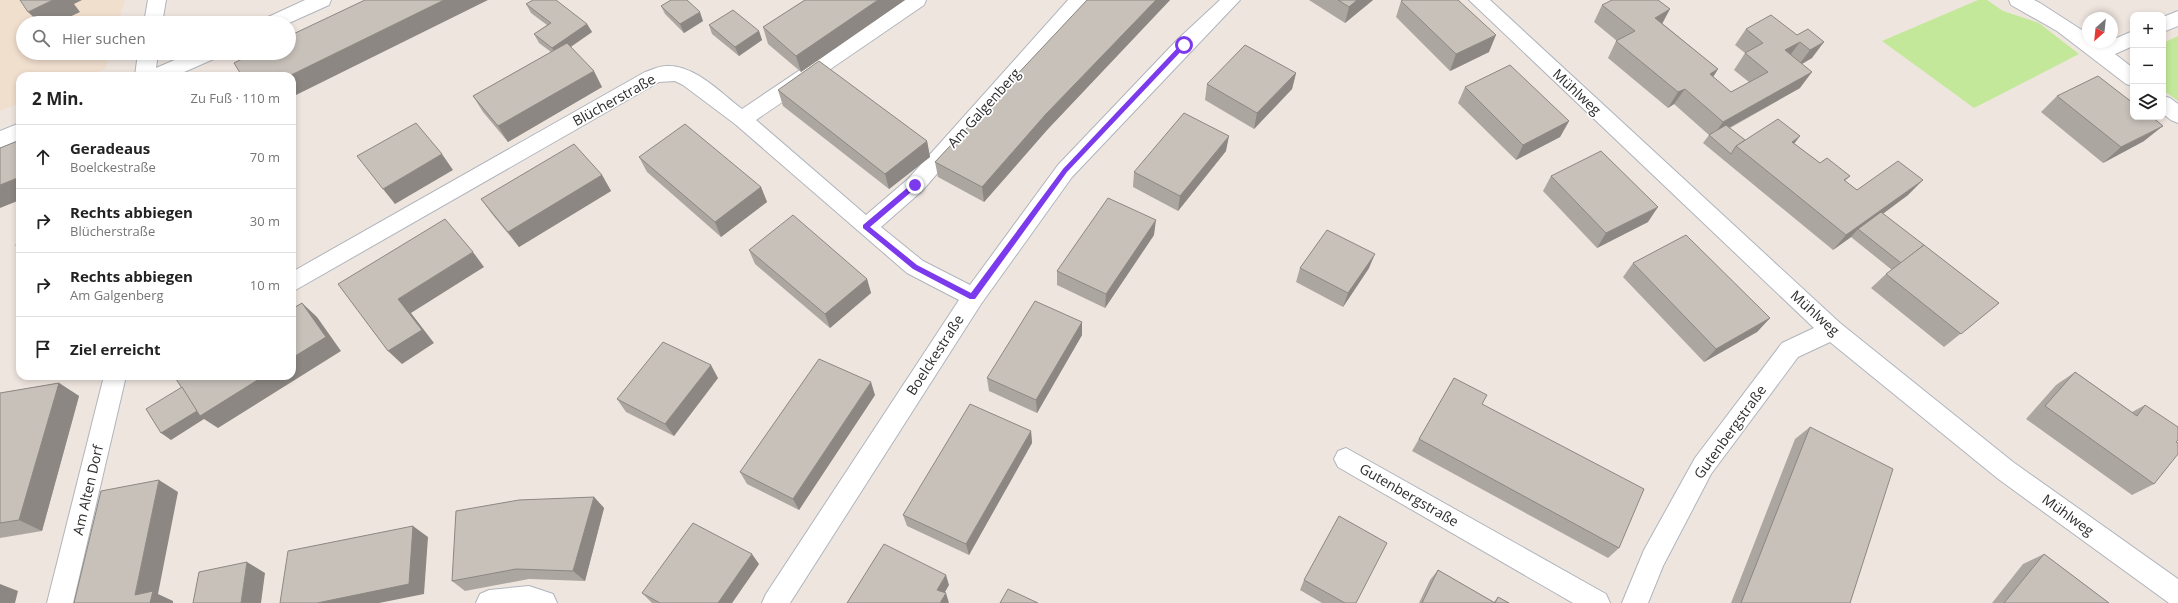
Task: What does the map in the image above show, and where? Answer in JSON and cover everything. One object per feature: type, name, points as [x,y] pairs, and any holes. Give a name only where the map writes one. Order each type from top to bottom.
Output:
[{"type":"street","points":[[155,16],[158,0]]},
{"type":"street","points":[[288,16],[322,0]]},
{"type":"street","points":[[742,118],[917,0]]},
{"type":"street","name":"Am Galgenberg","points":[[866,227],[915,185],[1079,0]]},
{"type":"street","name":"Boelckestraße","points":[[775,603],[972,297],[1065,171],[1184,45],[1231,0]]},
{"type":"street","name":"Mühlweg","points":[[1478,0],[1832,330],[2005,470],[2178,594]]},
{"type":"street","points":[[2018,0],[2037,9],[2101,53],[2130,77]]},
{"type":"street","points":[[2166,24],[2178,18]]},
{"type":"street","points":[[2101,53],[2130,39]]},
{"type":"street","points":[[146,72],[147,60]]},
{"type":"street","points":[[165,72],[193,60]]},
{"type":"street","name":"Blücherstraße","points":[[296,281],[652,77],[665,73],[678,74],[690,80],[742,118],[866,227],[915,267],[972,297]]},
{"type":"street","points":[[2166,105],[2178,115]]},
{"type":"street","points":[[0,140],[16,134]]},
{"type":"street","name":"Gutenbergstraße","points":[[1635,603],[1653,559],[1703,466],[1790,350],[1832,330]]},
{"type":"street","name":"Am Alten Dorf","points":[[60,603],[115,380]]},
{"type":"street","name":"Gutenbergstraße","points":[[1346,459],[1597,603]]},
{"type":"street","points":[[489,603],[529,599],[544,603]]},
{"type":"shaded area","points":[[0,0],[125,0],[120,16],[16,16],[16,60],[108,60],[105,69],[98,72],[16,72],[16,105],[0,111]]},
{"type":"green space","points":[[1978,0],[1987,0],[2003,11],[2039,23],[2079,54],[1974,108],[1882,41]]},
{"type":"green space","points":[[2178,36],[2178,101],[2166,92],[2166,42]]},
{"type":"building","points":[[20,0],[53,0],[28,12]]},
{"type":"building","points":[[365,0],[444,0],[296,73],[240,72],[234,63],[240,60],[296,60],[296,33]]},
{"type":"building","points":[[533,0],[556,0],[587,24],[552,48],[534,34],[551,23],[526,4]]},
{"type":"building","points":[[671,0],[687,0],[700,12],[680,24],[661,6]]},
{"type":"building","points":[[805,0],[878,0],[796,56],[763,27]]},
{"type":"building","points":[[1087,0],[1156,0],[1046,114],[982,187],[935,162]]},
{"type":"building","points":[[1338,0],[1357,0],[1349,7]]},
{"type":"building","points":[[1458,0],[1496,35],[1456,54],[1401,1]]},
{"type":"building","points":[[1612,0],[1658,0],[1670,9],[1655,18],[1718,69],[1710,74],[1731,92],[1768,72],[1745,53],[1763,43],[1746,29],[1771,15],[1797,35],[1808,29],[1824,42],[1810,50],[1800,42],[1785,50],[1812,72],[1723,122],[1685,89],[1678,92],[1616,41],[1635,31],[1602,5]]},
{"type":"building","points":[[733,10],[759,31],[735,47],[709,25]]},
{"type":"building","points":[[567,43],[594,71],[498,126],[473,96]]},
{"type":"building","points":[[1245,45],[1296,73],[1257,113],[1207,84]]},
{"type":"building","points":[[819,61],[927,141],[885,174],[778,90]]},
{"type":"building","points":[[1510,65],[1569,121],[1523,145],[1465,87]]},
{"type":"building","points":[[2098,76],[2130,101],[2130,120],[2156,120],[2163,126],[2121,147],[2057,96]]},
{"type":"building","points":[[1184,113],[1229,136],[1180,196],[1134,172]]},
{"type":"building","points":[[1778,119],[1800,136],[1792,142],[1820,163],[1827,158],[1850,176],[1844,180],[1857,190],[1898,161],[1923,180],[1846,235],[1736,146]]},
{"type":"building","points":[[416,123],[442,154],[383,189],[357,156]]},
{"type":"building","points":[[685,124],[761,187],[715,222],[639,157]]},
{"type":"building","points":[[1726,125],[1745,140],[1736,146],[1731,154],[1709,135]]},
{"type":"building","points":[[16,142],[16,179],[0,185],[0,148]]},
{"type":"building","points":[[574,144],[602,175],[508,232],[481,199]]},
{"type":"building","points":[[1601,151],[1658,207],[1606,233],[1551,176]]},
{"type":"building","points":[[1108,198],[1156,220],[1106,294],[1057,271]]},
{"type":"building","points":[[1881,212],[1924,245],[1901,263],[1858,229]]},
{"type":"building","points":[[793,215],[867,279],[825,314],[749,250]]},
{"type":"building","points":[[445,219],[473,252],[398,299],[422,330],[388,351],[338,284]]},
{"type":"building","points":[[1327,230],[1375,254],[1348,293],[1300,268]]},
{"type":"building","points":[[1686,235],[1770,318],[1716,349],[1633,263]]},
{"type":"building","points":[[1924,245],[1999,303],[1961,334],[1886,274]]},
{"type":"building","points":[[1035,301],[1082,322],[1036,400],[987,378]]},
{"type":"building","points":[[302,303],[326,337],[296,356],[296,307]]},
{"type":"building","points":[[663,342],[711,365],[665,424],[617,399]]},
{"type":"building","points":[[819,359],[871,382],[793,499],[740,472]]},
{"type":"building","points":[[2075,372],[2137,416],[2145,405],[2178,427],[2178,440],[2176,442],[2178,443],[2178,454],[2154,484],[2045,406]]},
{"type":"building","points":[[1454,378],[1487,395],[1482,404],[1644,489],[1619,548],[1419,439]]},
{"type":"building","points":[[177,380],[258,380],[200,416]]},
{"type":"building","points":[[59,383],[19,520],[0,523],[0,393]]},
{"type":"building","points":[[182,387],[197,411],[161,433],[146,409]]},
{"type":"building","points":[[970,404],[1031,431],[966,544],[903,515]]},
{"type":"building","points":[[1810,427],[1893,469],[1850,603],[1741,603]]},
{"type":"building","points":[[159,480],[135,595],[153,591],[150,603],[74,603],[101,491]]},
{"type":"building","points":[[594,497],[573,571],[516,569],[452,581],[456,511],[519,500]]},
{"type":"building","points":[[1339,516],[1387,543],[1356,603],[1345,603],[1304,580]]},
{"type":"building","points":[[693,523],[752,554],[718,603],[660,603],[642,593]]},
{"type":"building","points":[[413,526],[409,584],[317,603],[280,603],[288,551]]},
{"type":"building","points":[[884,544],[946,575],[937,590],[946,593],[940,603],[847,603]]},
{"type":"building","points":[[2044,554],[2109,603],[2004,603]]},
{"type":"building","points":[[247,562],[241,603],[193,603],[199,572]]},
{"type":"building","points":[[1438,570],[1495,603],[1422,603]]},
{"type":"building","points":[[1008,589],[1038,603],[1000,603]]},
{"type":"building","points":[[1498,597],[1509,603],[1495,603]]},
{"type":"route","points":[[915,185],[866,227],[915,267],[972,297],[1065,171],[1184,45]]}]
